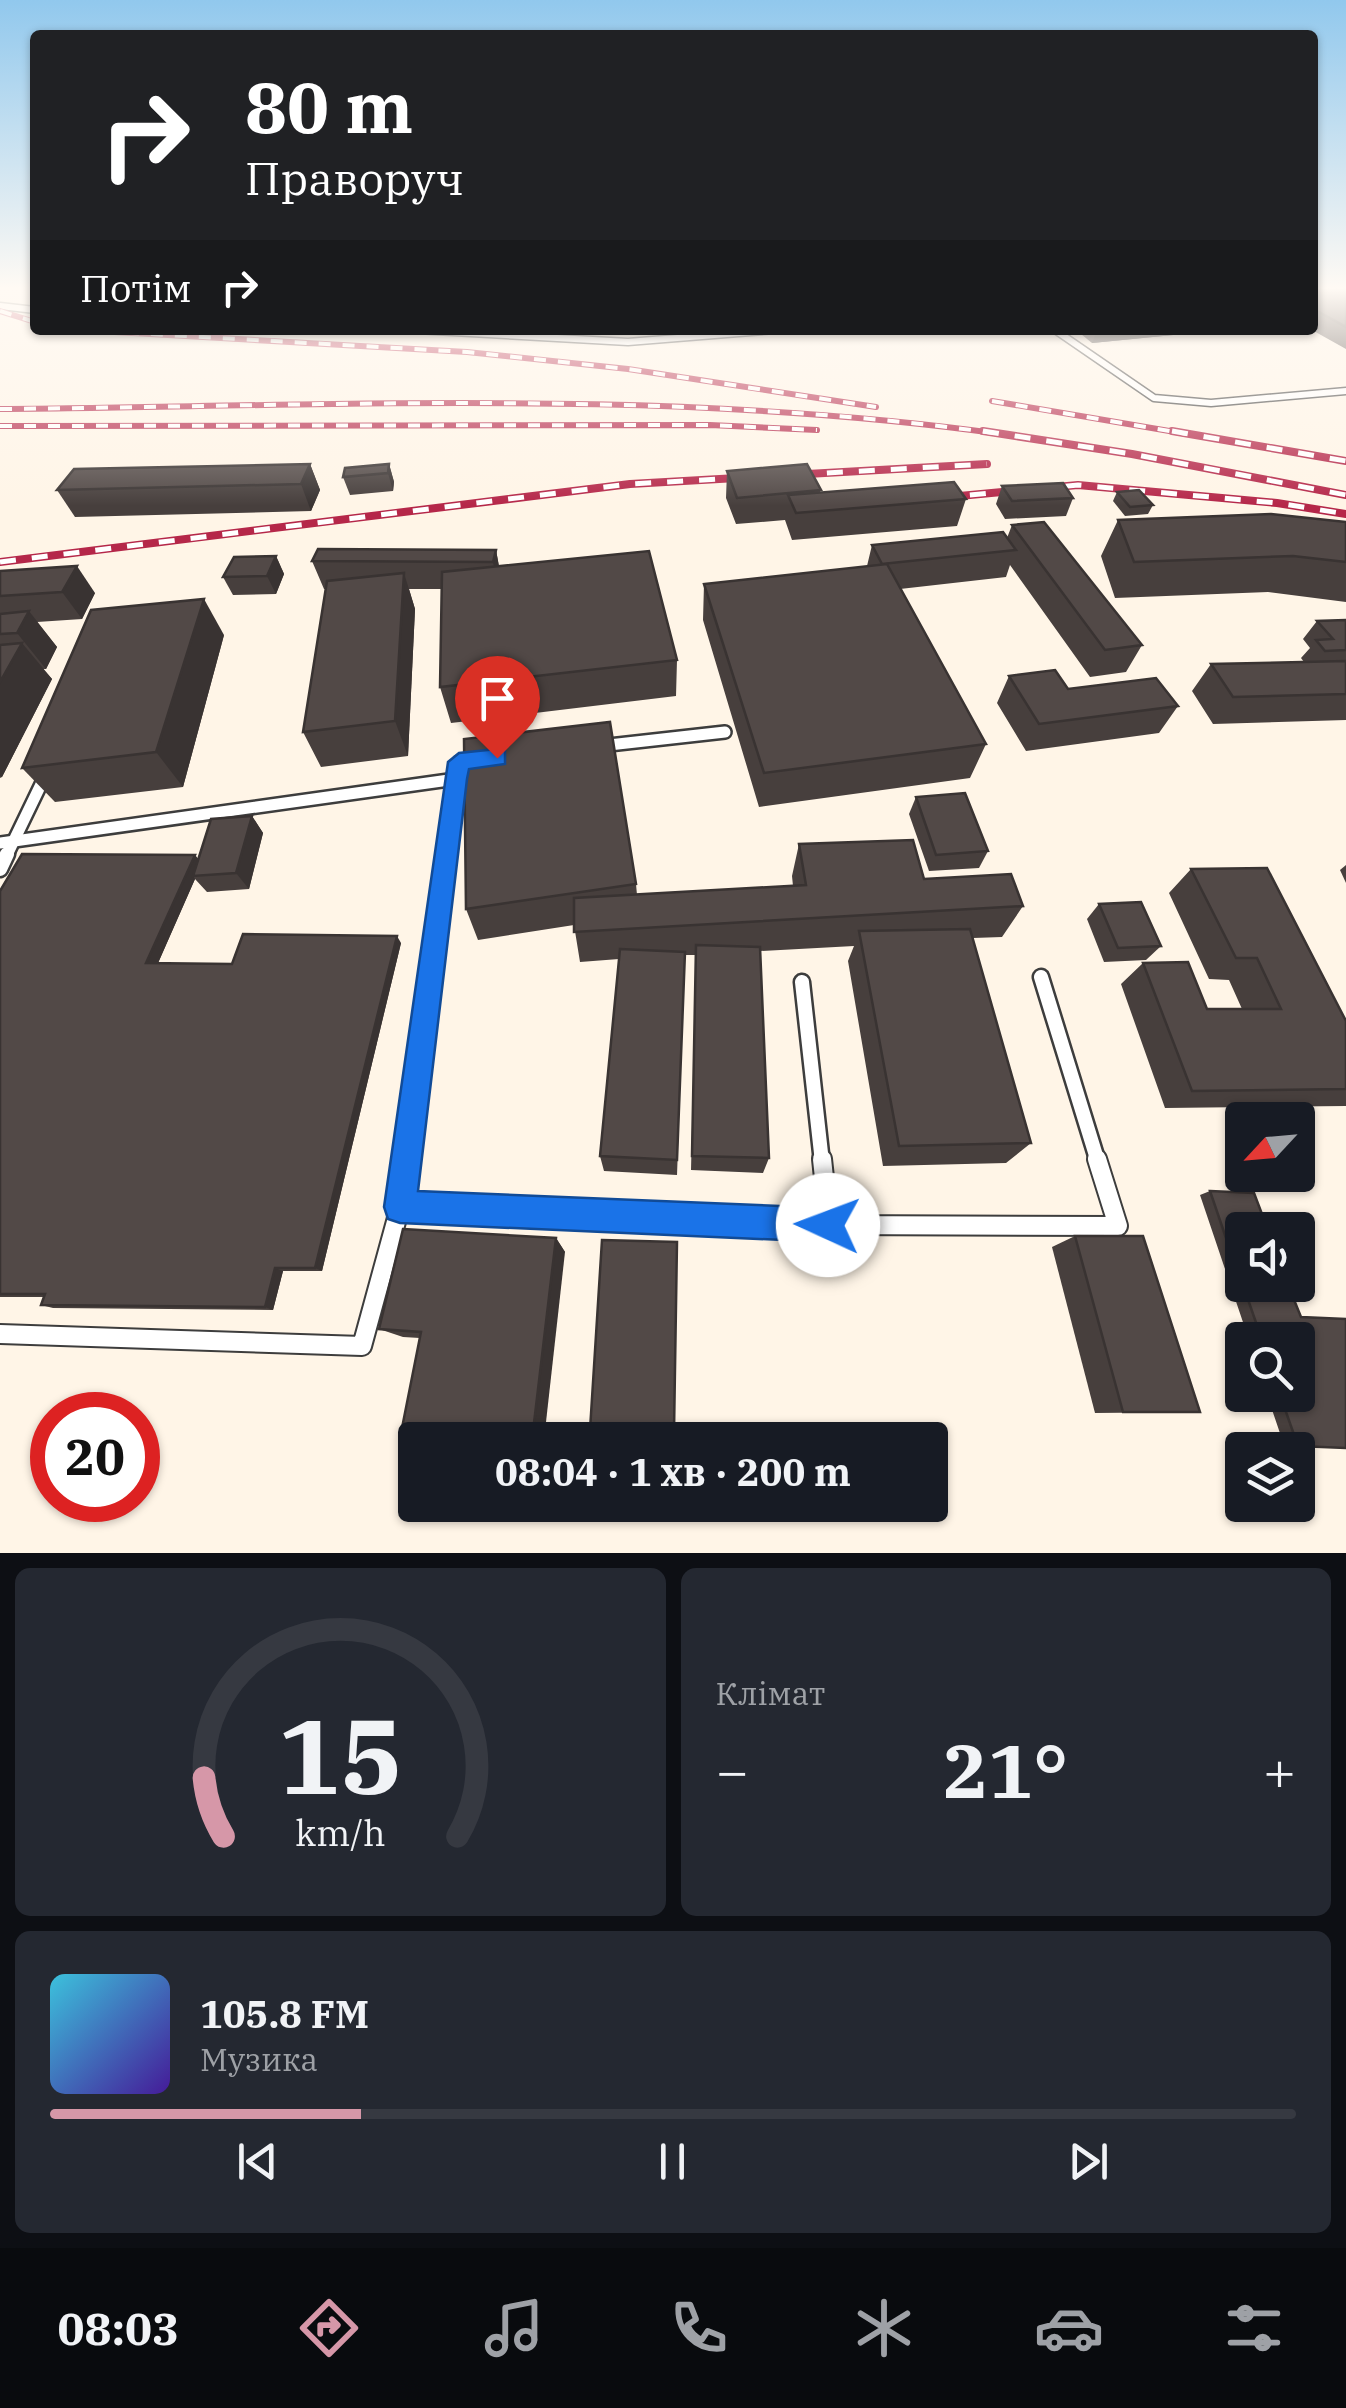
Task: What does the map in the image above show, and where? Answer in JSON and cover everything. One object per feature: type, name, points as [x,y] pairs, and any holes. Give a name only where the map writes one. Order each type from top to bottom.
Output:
[{"type":"lane","points":[[1101,361],[1154,398],[1212,403],[1346,390]]},
{"type":"lane","points":[[592,747],[725,732]]},
{"type":"lane","points":[[0,869],[56,752]]},
{"type":"lane","points":[[0,1334],[362,1346],[400,1207],[459,762],[497,758]]},
{"type":"lane","points":[[0,844],[456,779]]},
{"type":"lane","points":[[400,1207],[828,1225],[1118,1226],[1042,978]]},
{"type":"lane","points":[[802,982],[828,1225]]},
{"type":"building","points":[[310,464],[301,484],[57,490],[74,469]]},
{"type":"building","points":[[389,464],[388,473],[343,477],[345,468]]},
{"type":"building","points":[[807,464],[821,490],[737,498],[727,471]]},
{"type":"building","points":[[954,482],[966,499],[796,513],[788,495]]},
{"type":"building","points":[[1063,483],[1073,498],[1012,501],[1002,486]]},
{"type":"building","points":[[1139,490],[1153,505],[1130,507],[1117,492]]},
{"type":"building","points":[[1271,514],[1346,522],[1346,562],[1293,556],[1134,562],[1118,520]]},
{"type":"building","points":[[1044,522],[1142,645],[1105,650],[1012,525]]},
{"type":"building","points":[[1003,532],[1016,550],[882,564],[872,545]]},
{"type":"building","points":[[318,549],[496,550],[493,562],[312,561]]},
{"type":"building","points":[[649,551],[677,660],[440,687],[442,572]]},
{"type":"building","points":[[276,556],[267,576],[223,577],[234,557]]},
{"type":"building","points":[[887,564],[986,744],[764,773],[704,584]]},
{"type":"building","points":[[77,566],[62,592],[0,596],[0,571]]},
{"type":"building","points":[[404,573],[395,721],[303,732],[327,581]]},
{"type":"building","points":[[204,599],[156,752],[22,768],[91,610]]},
{"type":"building","points":[[29,611],[17,633],[0,634],[0,614]]},
{"type":"building","points":[[1346,620],[1346,650],[1325,651],[1316,640],[1333,639],[1317,621]]},
{"type":"building","points":[[22,643],[0,682],[0,645]]},
{"type":"building","points":[[1346,661],[1346,694],[1233,697],[1211,664]]},
{"type":"building","points":[[1055,670],[1068,689],[1156,678],[1178,706],[1039,724],[1009,676]]},
{"type":"building","points":[[610,722],[636,884],[466,909],[464,739]]},
{"type":"building","points":[[965,793],[988,851],[936,855],[916,797]]},
{"type":"building","points":[[252,816],[236,873],[193,876],[211,819]]},
{"type":"building","points":[[913,840],[924,879],[1011,874],[1023,906],[574,932],[574,898],[806,885],[799,844]]},
{"type":"building","points":[[22,854],[195,855],[146,963],[232,964],[243,934],[397,936],[315,1268],[275,1268],[265,1307],[41,1305],[45,1294],[0,1294],[0,891]]},
{"type":"building","points":[[1267,868],[1346,1021],[1346,1089],[1192,1091],[1143,963],[1188,962],[1207,1009],[1281,1009],[1257,958],[1236,958],[1191,869]]},
{"type":"building","points":[[1141,902],[1161,946],[1118,948],[1099,904]]},
{"type":"building","points":[[970,929],[1031,1143],[899,1146],[859,931]]},
{"type":"building","points":[[696,945],[760,947],[769,1158],[692,1156]]},
{"type":"building","points":[[620,949],[685,952],[677,1160],[600,1156]]},
{"type":"building","points":[[1210,1191],[1254,1193],[1261,1212],[1225,1212],[1225,1235]]},
{"type":"building","points":[[403,1229],[556,1238],[534,1422],[403,1422],[421,1332],[379,1329]]},
{"type":"building","points":[[1075,1236],[1143,1236],[1200,1412],[1123,1412]]},
{"type":"building","points":[[602,1240],[677,1242],[674,1422],[591,1422]]},
{"type":"building","points":[[1249,1302],[1295,1302],[1301,1317],[1346,1319],[1346,1448],[1315,1447],[1315,1432],[1293,1432],[1286,1412],[1315,1412],[1315,1322],[1256,1322]]},
{"type":"railway","points":[[557,361],[876,407]]},
{"type":"railway","points":[[992,401],[1187,434]]},
{"type":"railway","points":[[0,409],[376,403],[627,405],[752,410],[1002,434]]},
{"type":"railway","points":[[0,426],[710,425],[817,430]]},
{"type":"railway","points":[[983,431],[1132,454],[1346,495]]},
{"type":"railway","points":[[1172,431],[1346,461]]},
{"type":"railway","points":[[0,562],[630,484],[987,464]]},
{"type":"railway","points":[[938,498],[1078,485],[1277,503],[1346,514]]},
{"type":"route","points":[[497,758],[459,762],[400,1207],[828,1225]]}]
